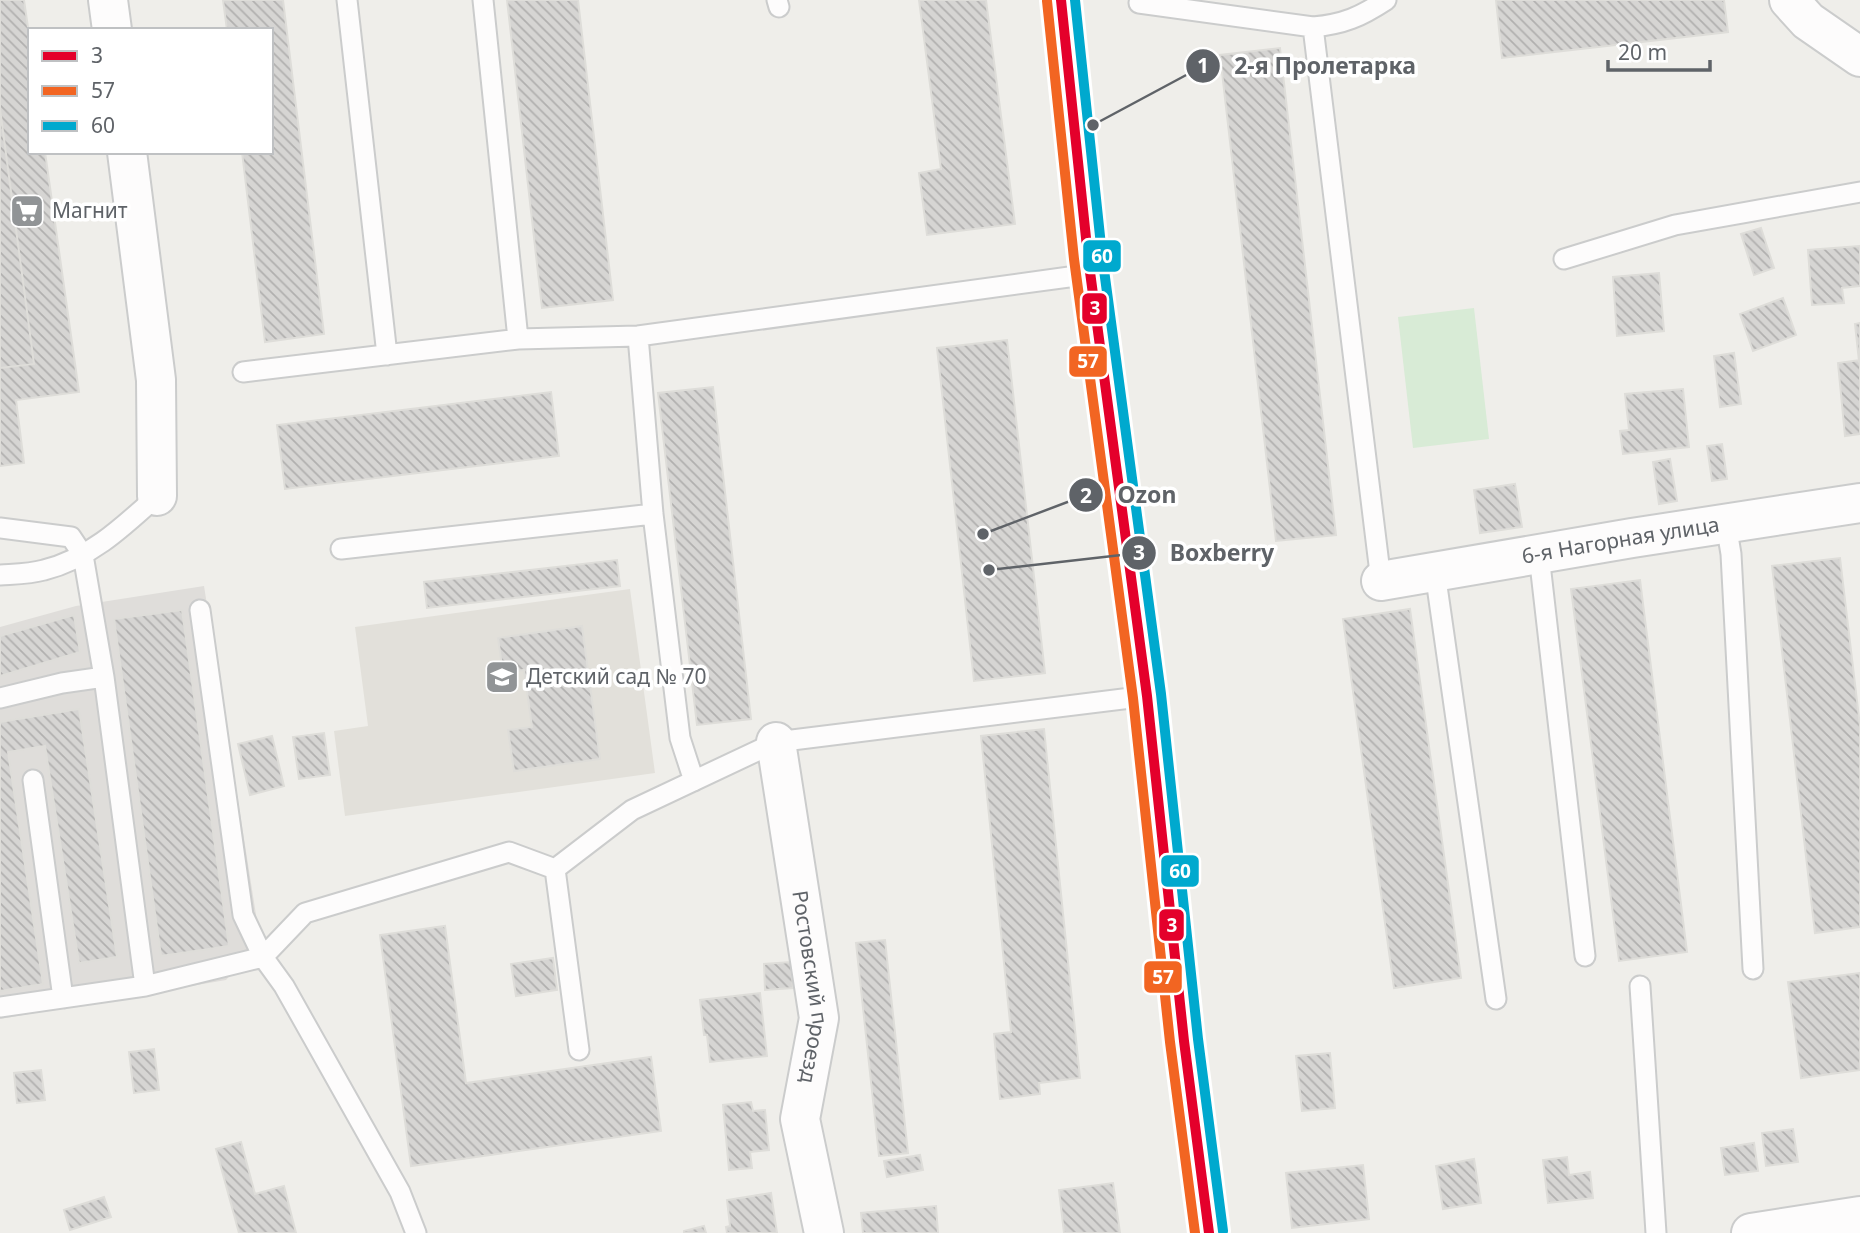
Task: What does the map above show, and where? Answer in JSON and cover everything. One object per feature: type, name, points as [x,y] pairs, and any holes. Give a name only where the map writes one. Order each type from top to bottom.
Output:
[{"type":"street","points":[[108,0],[112,28]]},
{"type":"street","points":[[1061,0],[1091,274],[1147,696],[1184,1041],[1209,1233]]},
{"type":"street","points":[[1789,0],[1808,20],[1860,57]]},
{"type":"street","points":[[127,154],[156,380],[157,496]]},
{"type":"street","name":"6-я Нагорная улица","points":[[1381,581],[1860,503]]},
{"type":"street","name":"Ростовский проезд","points":[[776,742],[819,1018],[800,1119],[824,1233]]},
{"type":"street","points":[[1751,1233],[1860,1216]]},
{"type":"lane","points":[[347,0],[387,355]]},
{"type":"lane","points":[[483,0],[517,339]]},
{"type":"lane","points":[[1139,3],[1313,27],[1337,24],[1362,15],[1386,0]]},
{"type":"lane","points":[[1313,27],[1381,581]]},
{"type":"lane","points":[[1564,259],[1675,225],[1860,192]]},
{"type":"lane","points":[[243,372],[517,339],[638,336],[1091,274]]},
{"type":"lane","points":[[638,336],[653,513],[680,738],[694,781]]},
{"type":"lane","points":[[0,575],[44,570],[83,555],[119,531],[157,496]]},
{"type":"lane","points":[[341,549],[653,513]]},
{"type":"lane","points":[[1726,524],[1731,554],[1753,969]]},
{"type":"lane","points":[[0,528],[71,537],[83,555],[104,677],[145,986]]},
{"type":"lane","points":[[1539,555],[1585,956]]},
{"type":"lane","points":[[1435,572],[1496,999]]},
{"type":"lane","points":[[200,610],[243,915],[263,957],[284,986],[400,1192],[416,1233]]},
{"type":"lane","points":[[0,698],[62,683],[104,677]]},
{"type":"lane","points":[[555,869],[632,810],[776,742],[1147,696]]},
{"type":"lane","points":[[33,779],[63,998]]},
{"type":"lane","points":[[0,1007],[145,986],[263,957],[305,913],[509,852],[555,869]]},
{"type":"lane","points":[[555,869],[579,1050]]},
{"type":"lane","points":[[1640,986],[1657,1233]]},
{"type":"shaded area","points":[[204,586],[260,940],[226,980],[0,1019],[0,627],[76,606]]},
{"type":"shaded area","name":"Детский сад № 70","points":[[630,589],[655,773],[345,816],[334,731],[368,726],[355,627]]},
{"type":"green space","points":[[1474,308],[1489,439],[1413,448],[1398,317]]},
{"type":"building","points":[[0,0],[24,0],[28,28],[28,154],[45,154],[79,392],[16,400],[24,463],[0,466],[0,368],[34,364],[0,109]]},
{"type":"building","points":[[223,0],[283,0],[324,334],[265,342],[242,154],[273,154],[273,28],[227,28]]},
{"type":"building","points":[[507,0],[578,0],[613,300],[542,308]]},
{"type":"building","points":[[919,0],[986,0],[1015,224],[927,235],[919,173],[941,169]]},
{"type":"building","points":[[1496,0],[1724,0],[1728,32],[1502,58]]},
{"type":"building","points":[[1280,48],[1336,535],[1276,541],[1220,55]]},
{"type":"building","points":[[0,109],[34,364],[0,368]]},
{"type":"building","points":[[1761,228],[1774,268],[1754,275],[1741,234]]},
{"type":"building","points":[[1860,246],[1860,286],[1842,288],[1844,303],[1812,305],[1808,250]]},
{"type":"building","points":[[1659,273],[1664,331],[1617,336],[1613,277]]},
{"type":"building","points":[[1783,298],[1796,335],[1753,351],[1740,314]]},
{"type":"building","points":[[1860,323],[1860,360],[1859,361],[1855,324]]},
{"type":"building","points":[[1007,340],[1045,673],[974,681],[937,348]]},
{"type":"building","points":[[1734,353],[1741,404],[1720,407],[1714,356]]},
{"type":"building","points":[[1860,360],[1860,434],[1845,436],[1838,363]]},
{"type":"building","points":[[713,387],[751,719],[697,725],[658,393]]},
{"type":"building","points":[[1683,389],[1689,447],[1623,454],[1620,431],[1629,430],[1625,394]]},
{"type":"building","points":[[551,392],[559,456],[285,489],[277,425]]},
{"type":"building","points":[[1722,444],[1727,479],[1712,481],[1707,446]]},
{"type":"building","points":[[1670,459],[1677,501],[1659,504],[1653,462]]},
{"type":"building","points":[[1515,484],[1522,527],[1480,533],[1474,490]]},
{"type":"building","points":[[1840,558],[1860,726],[1860,927],[1815,933],[1772,566]]},
{"type":"building","points":[[617,560],[620,586],[427,608],[424,582]]},
{"type":"building","points":[[1640,580],[1687,952],[1619,961],[1571,589]]},
{"type":"building","points":[[1410,609],[1461,978],[1394,988],[1343,619]]},
{"type":"building","points":[[182,610],[229,946],[161,956],[114,619]]},
{"type":"building","points":[[74,615],[80,652],[0,676],[0,636]]},
{"type":"building","points":[[582,626],[600,759],[514,771],[508,730],[532,727],[524,670],[503,673],[498,638]]},
{"type":"building","points":[[79,709],[117,957],[79,963],[45,746],[8,752],[43,984],[0,991],[0,722]]},
{"type":"building","points":[[1044,729],[1080,1078],[1039,1083],[1040,1094],[1000,1099],[994,1034],[1011,1032],[981,736]]},
{"type":"building","points":[[324,733],[330,775],[299,779],[293,737]]},
{"type":"building","points":[[272,736],[284,786],[250,795],[238,744]]},
{"type":"building","points":[[445,926],[466,1083],[651,1057],[661,1131],[411,1166],[380,935]]},
{"type":"building","points":[[885,940],[908,1153],[879,1156],[856,943]]},
{"type":"building","points":[[553,958],[557,990],[516,996],[511,964]]},
{"type":"building","points":[[791,962],[793,988],[765,990],[764,964]]},
{"type":"building","points":[[1860,973],[1860,1070],[1801,1078],[1788,982]]},
{"type":"building","points":[[760,993],[767,1056],[710,1062],[700,1000]]},
{"type":"building","points":[[154,1049],[159,1090],[134,1093],[129,1052]]},
{"type":"building","points":[[1330,1053],[1335,1108],[1302,1111],[1296,1056]]},
{"type":"building","points":[[41,1070],[45,1100],[17,1103],[14,1073]]},
{"type":"building","points":[[751,1102],[753,1111],[765,1110],[769,1150],[750,1152],[752,1168],[729,1170],[723,1105]]},
{"type":"building","points":[[1793,1129],[1798,1162],[1766,1166],[1762,1133]]},
{"type":"building","points":[[241,1142],[255,1194],[284,1186],[296,1233],[239,1233],[216,1149]]},
{"type":"building","points":[[1754,1143],[1758,1171],[1725,1175],[1721,1148]]},
{"type":"building","points":[[920,1155],[923,1170],[887,1177],[884,1161]]},
{"type":"building","points":[[1567,1157],[1569,1175],[1590,1172],[1593,1198],[1548,1203],[1543,1160]]},
{"type":"building","points":[[1474,1159],[1481,1203],[1443,1209],[1436,1166]]},
{"type":"building","points":[[1363,1165],[1369,1219],[1292,1228],[1286,1173]]},
{"type":"building","points":[[1113,1183],[1120,1233],[1064,1233],[1059,1190]]},
{"type":"building","points":[[771,1193],[777,1233],[727,1233],[726,1227],[730,1226],[727,1200]]},
{"type":"building","points":[[104,1197],[111,1217],[70,1230],[64,1210]]},
{"type":"building","points":[[936,1206],[938,1233],[863,1233],[861,1213]]},
{"type":"building","points":[[704,1226],[706,1233],[684,1233],[684,1231]]},
{"type":"transit line","name":"3","points":[[1061,0],[1088,257],[1147,696],[1184,1041],[1209,1233]]},
{"type":"transit line","name":"60","points":[[1075,0],[1102,255],[1161,694],[1198,1039],[1223,1231]]},
{"type":"transit line","name":"57","points":[[1047,1],[1074,259],[1133,698],[1170,1042],[1195,1233]]},
{"type":"place","name":"2-я Пролетарка","points":[[1093,125]]},
{"type":"place","name":"Магнит","points":[[27,211]]},
{"type":"place","name":"Ozon","points":[[983,534]]},
{"type":"place","name":"Boxberry","points":[[989,570]]},
{"type":"place","name":"Детский сад № 70","points":[[502,677]]}]
